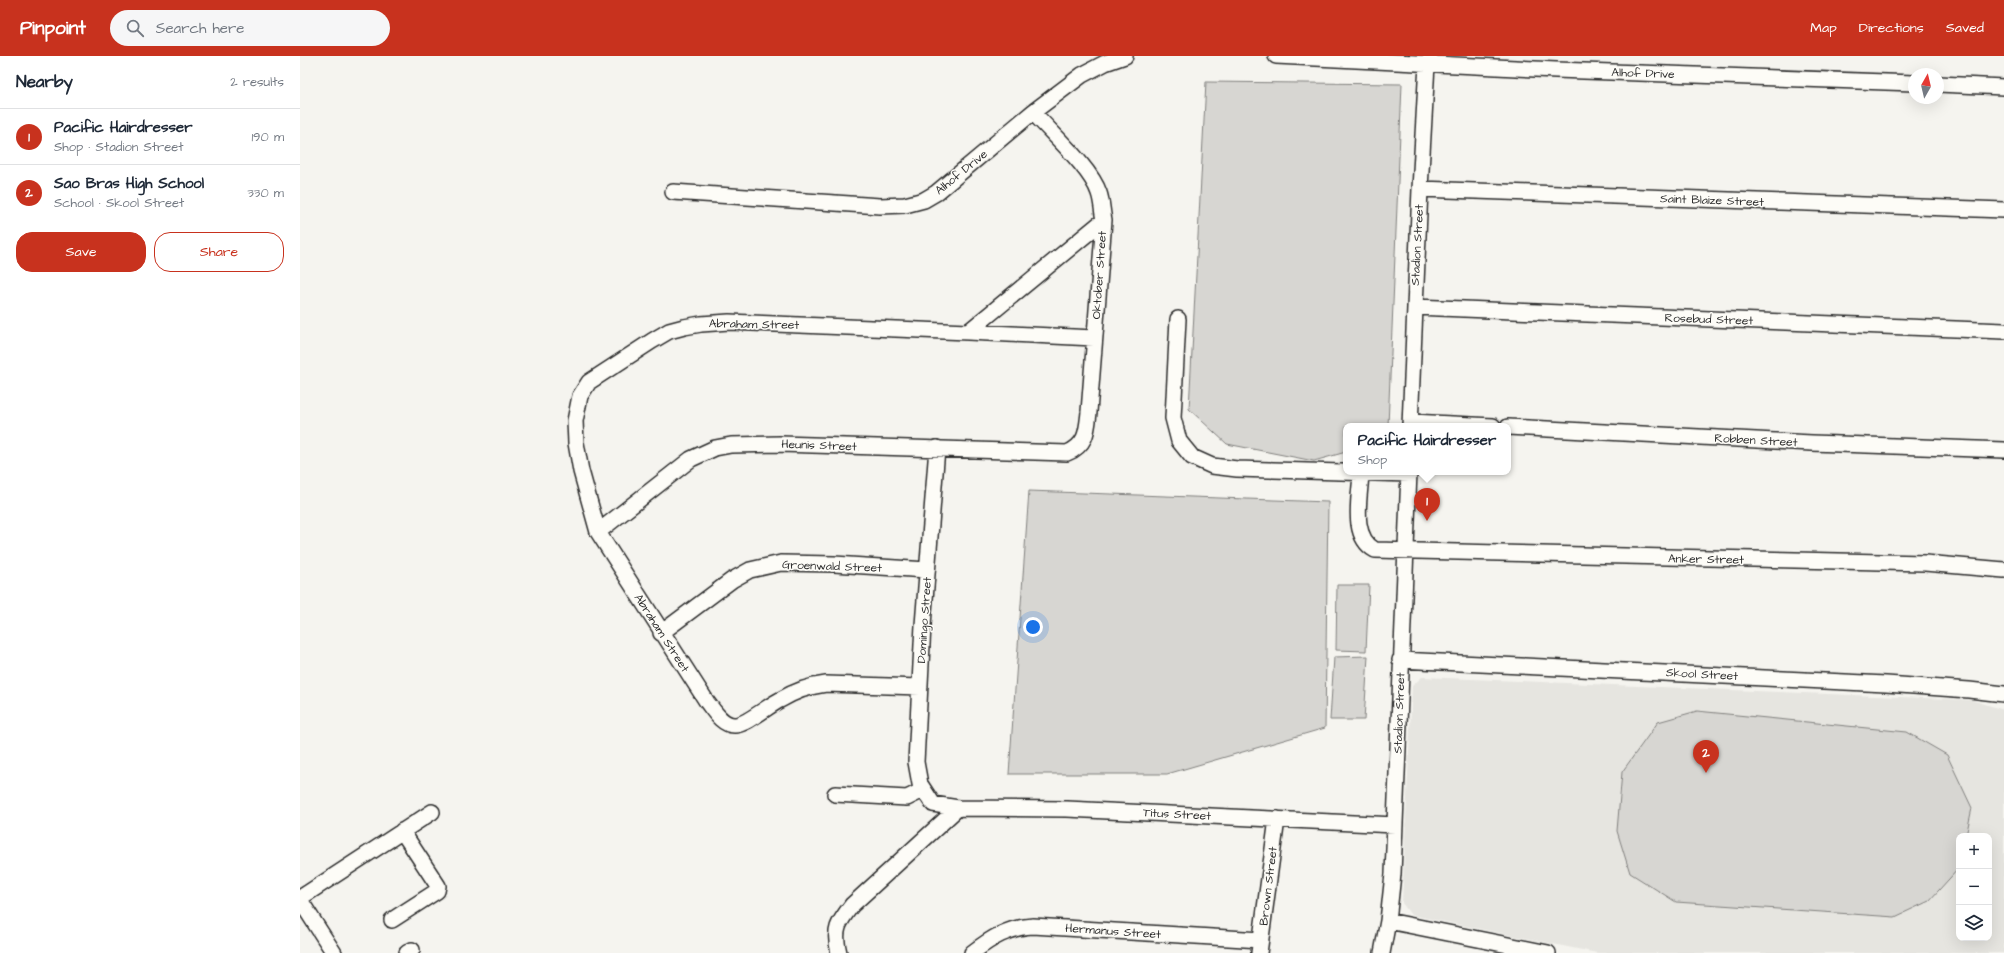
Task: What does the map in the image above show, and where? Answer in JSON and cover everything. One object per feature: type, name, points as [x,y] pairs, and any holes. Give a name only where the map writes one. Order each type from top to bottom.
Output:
[{"type":"street","name":"Alhof Drive","points":[[673,192],[880,206],[905,205],[924,200],[936,193],[1033,112],[1082,75],[1105,63],[1125,56]]},
{"type":"street","name":"Alhof Drive","points":[[1276,56],[1357,58],[1427,64],[1556,63],[1908,83]]},
{"type":"street","name":"Stadion Street","points":[[1411,423],[1420,189],[1427,64]]},
{"type":"street","points":[[1944,84],[2004,87]]},
{"type":"street","name":"Oktober Street","points":[[1033,112],[1086,170],[1094,182],[1099,192],[1104,220],[1086,433],[1080,445],[1067,453]]},
{"type":"street","name":"Saint Blaize Street","points":[[1420,189],[2004,210]]},
{"type":"street","points":[[968,332],[1104,220]]},
{"type":"street","name":"Rosebud Street","points":[[1415,307],[2004,331]]},
{"type":"street","points":[[1178,319],[1173,418],[1179,441],[1192,457],[1212,466],[1237,469],[1343,472]]},
{"type":"street","name":"Abraham Street","points":[[920,687],[826,684],[813,686],[797,691],[743,722],[734,725],[721,720],[711,708],[598,532],[581,471],[576,443],[576,421],[580,396],[589,382],[652,341],[669,331],[702,324],[729,322],[1094,338]]},
{"type":"street","name":"Robben Street","points":[[1511,427],[1812,443],[2004,450]]},
{"type":"street","name":"Heunis Street","points":[[598,532],[691,459],[715,448],[760,444],[1067,453]]},
{"type":"street","name":"Domingo Street","points":[[923,790],[920,784],[916,762],[927,570],[937,448]]},
{"type":"street","name":"Anker Street","points":[[1361,475],[1359,525],[1362,537],[1367,546],[1375,550],[1407,553],[1925,564],[2004,570]]},
{"type":"street","name":"Stadion Street","points":[[1382,953],[1388,921],[1395,825],[1400,660],[1407,553],[1409,475]]},
{"type":"street","name":"Groenwald Street","points":[[662,633],[732,580],[750,570],[788,563],[834,564],[927,570]]},
{"type":"street","name":"Skool Street","points":[[1400,660],[1886,684],[2004,694]]},
{"type":"street","points":[[835,794],[907,798],[923,790]]},
{"type":"street","name":"Titus Street","points":[[923,790],[933,804],[958,808],[1067,809],[1395,825]]},
{"type":"street","points":[[839,953],[836,931],[841,919],[852,905],[958,808]]},
{"type":"street","points":[[334,953],[300,899],[432,812]]},
{"type":"street","name":"Brown Street","points":[[1260,946],[1277,819]]},
{"type":"street","points":[[392,920],[437,890],[438,886],[402,831]]},
{"type":"street","points":[[1388,921],[1548,953]]},
{"type":"street","name":"Hermanus Street","points":[[972,953],[994,937],[1009,929],[1034,926],[1260,946]]},
{"type":"shaded area","points":[[1206,82],[1402,84],[1388,423],[1343,423],[1343,453],[1314,461],[1227,444],[1189,409]]},
{"type":"shaded area","points":[[1029,491],[1328,502],[1325,728],[1167,774],[1009,774]]},
{"type":"shaded area","points":[[1337,585],[1369,585],[1366,651],[1336,650]]},
{"type":"shaded area","points":[[1368,656],[1364,720],[1330,720],[1334,657]]},
{"type":"shaded area","points":[[1422,677],[1972,700],[2004,710],[2004,953],[1597,953],[1411,915],[1402,903],[1412,686]]},
{"type":"shaded area","points":[[1697,711],[1907,732],[1947,755],[1972,808],[1967,833],[1956,833],[1956,871],[1929,901],[1895,917],[1676,902],[1630,873],[1617,831],[1622,772],[1658,722]]},
{"type":"place","name":"Pacific Hairdresser","points":[[1427,521]]},
{"type":"place","name":"Sao Bras High School","points":[[1706,773]]}]
